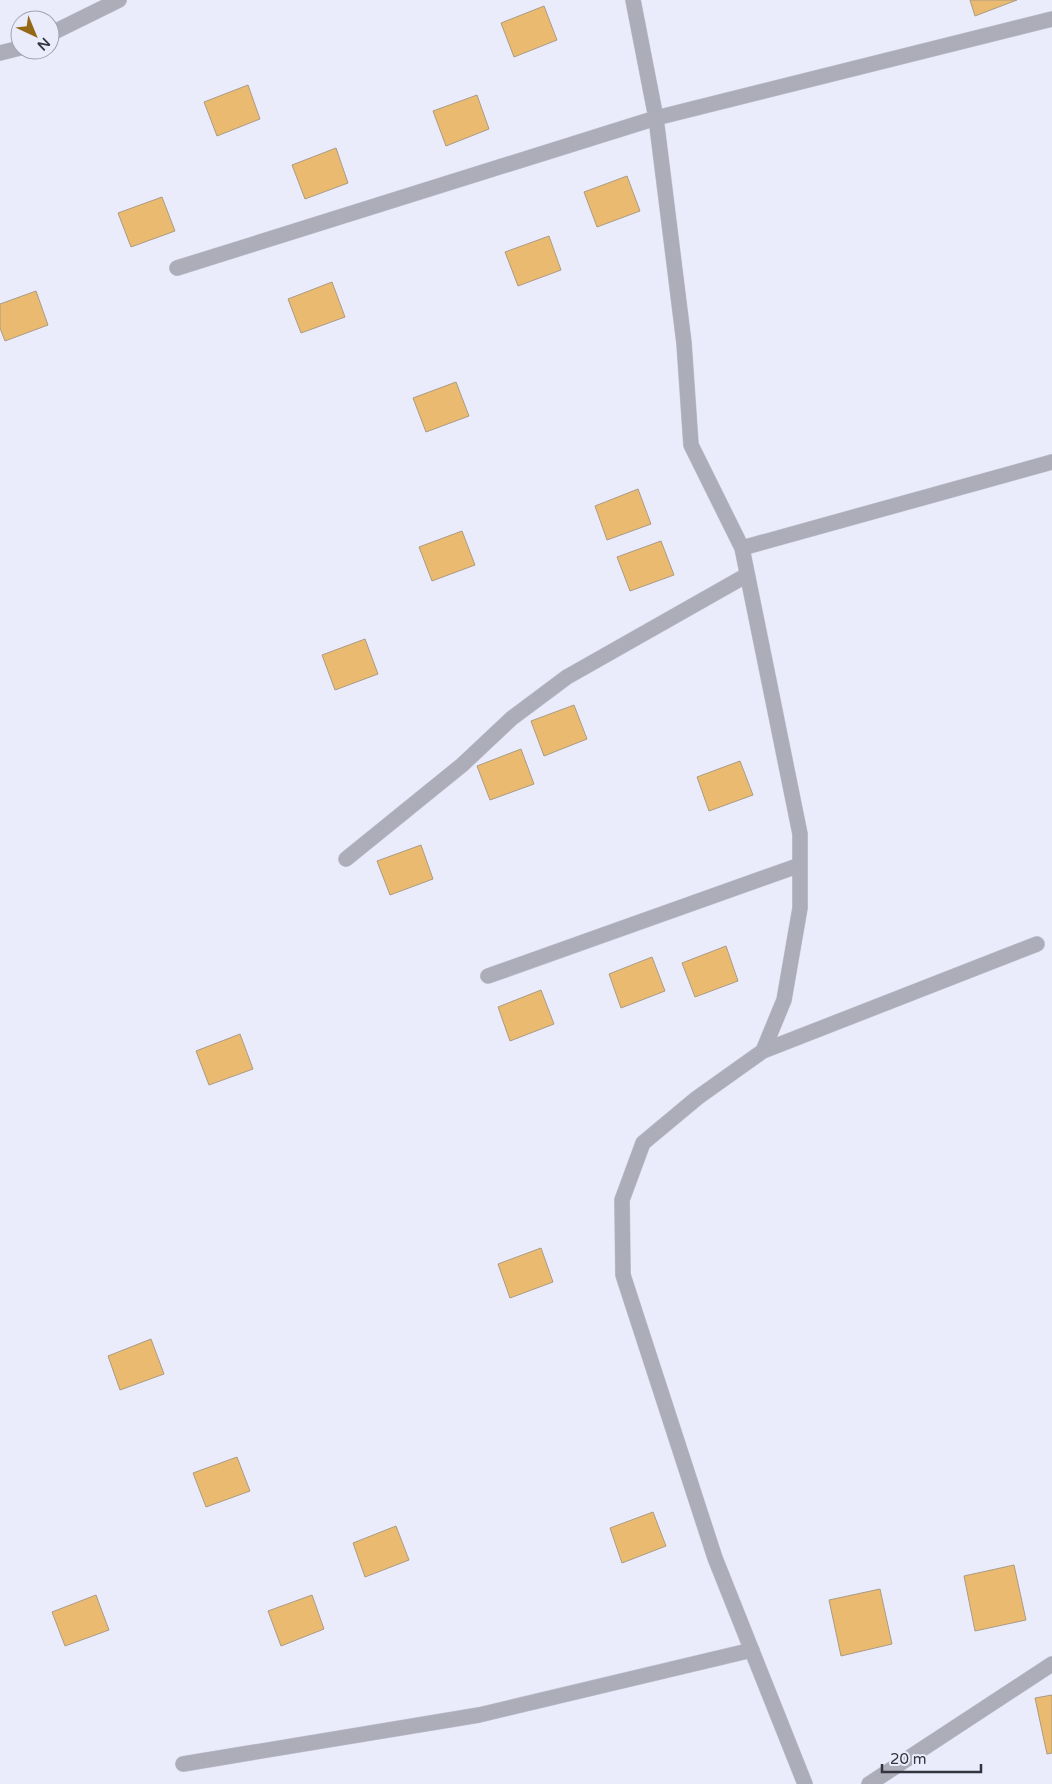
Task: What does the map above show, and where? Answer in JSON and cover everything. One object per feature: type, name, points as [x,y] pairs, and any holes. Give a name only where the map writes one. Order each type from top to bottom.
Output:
[{"type":"street","points":[[60,29],[119,0]]},
{"type":"street","points":[[633,0],[656,118],[684,343],[691,446],[742,548],[800,834],[800,908],[784,1000],[763,1051]]},
{"type":"street","points":[[177,268],[656,118],[1052,20]]},
{"type":"street","points":[[742,548],[1052,462]]},
{"type":"street","points":[[346,860],[462,766],[512,718],[566,677],[747,575]]},
{"type":"street","points":[[488,976],[800,865]]},
{"type":"street","points":[[805,1784],[715,1558],[623,1275],[622,1200],[642,1143],[697,1098],[763,1051],[1037,944]]},
{"type":"street","points":[[183,1764],[479,1715],[752,1650]]},
{"type":"street","points":[[869,1784],[1052,1664]]},
{"type":"building","points":[[970,0],[1017,0],[975,16]]},
{"type":"building","points":[[544,6],[557,40],[514,57],[501,23]]},
{"type":"building","points":[[248,85],[260,119],[217,136],[204,102]]},
{"type":"building","points":[[477,95],[489,129],[446,146],[433,111]]},
{"type":"building","points":[[336,148],[348,183],[305,199],[292,165]]},
{"type":"building","points":[[627,176],[640,211],[597,227],[584,192]]},
{"type":"building","points":[[162,197],[175,231],[131,247],[118,213]]},
{"type":"building","points":[[549,236],[561,270],[518,286],[505,252]]},
{"type":"building","points":[[332,282],[345,317],[301,333],[288,299]]},
{"type":"building","points":[[36,291],[48,325],[5,341],[0,328],[0,304]]},
{"type":"building","points":[[456,382],[469,416],[426,432],[413,398]]},
{"type":"building","points":[[638,489],[651,524],[607,540],[595,506]]},
{"type":"building","points":[[462,531],[475,565],[432,581],[419,547]]},
{"type":"building","points":[[661,541],[674,575],[630,591],[617,557]]},
{"type":"building","points":[[365,639],[378,674],[335,690],[322,655]]},
{"type":"building","points":[[574,705],[587,739],[544,756],[531,721]]},
{"type":"building","points":[[521,749],[534,784],[490,800],[477,766]]},
{"type":"building","points":[[740,761],[753,795],[709,811],[697,777]]},
{"type":"building","points":[[421,845],[433,879],[390,895],[377,861]]},
{"type":"building","points":[[726,946],[738,981],[695,997],[682,963]]},
{"type":"building","points":[[652,957],[665,991],[621,1008],[609,974]]},
{"type":"building","points":[[541,990],[554,1024],[510,1041],[498,1007]]},
{"type":"building","points":[[240,1034],[253,1069],[209,1085],[196,1051]]},
{"type":"building","points":[[541,1248],[553,1282],[510,1298],[498,1264]]},
{"type":"building","points":[[151,1339],[164,1374],[120,1390],[108,1356]]},
{"type":"building","points":[[237,1457],[250,1491],[206,1507],[193,1473]]},
{"type":"building","points":[[653,1512],[666,1546],[622,1563],[610,1528]]},
{"type":"building","points":[[396,1526],[409,1560],[365,1577],[353,1543]]},
{"type":"building","points":[[1014,1565],[1026,1620],[975,1631],[964,1576]]},
{"type":"building","points":[[880,1589],[892,1644],[841,1656],[829,1600]]},
{"type":"building","points":[[96,1595],[109,1630],[65,1646],[52,1612]]},
{"type":"building","points":[[312,1595],[324,1629],[281,1646],[268,1611]]},
{"type":"building","points":[[1052,1695],[1052,1753],[1047,1754],[1035,1698]]}]
